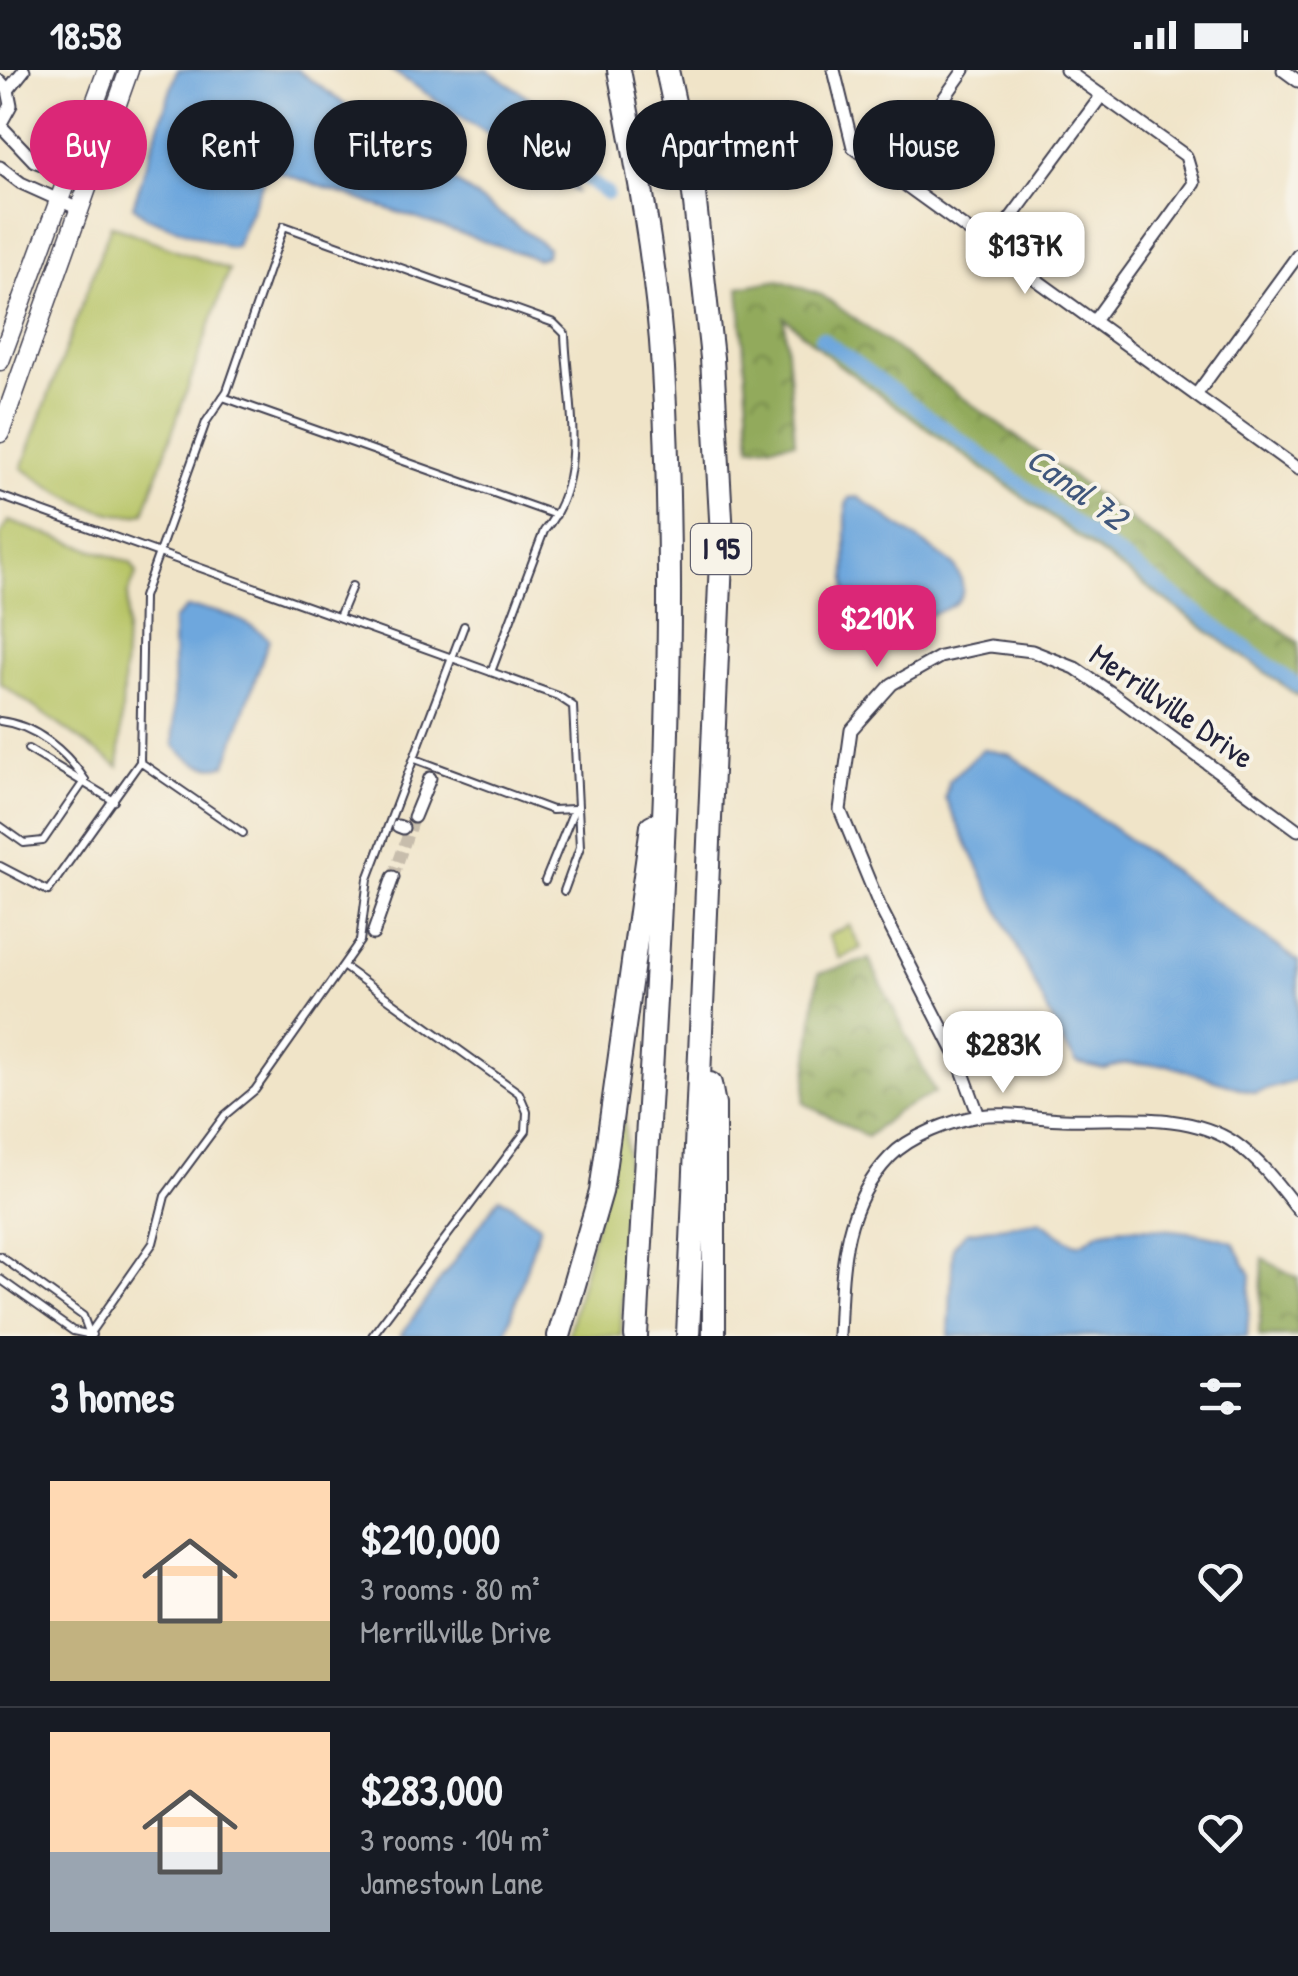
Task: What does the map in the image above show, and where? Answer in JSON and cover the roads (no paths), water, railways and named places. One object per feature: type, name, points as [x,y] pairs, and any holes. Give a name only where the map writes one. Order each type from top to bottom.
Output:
[{"type":"highway","name":"I 95","points":[[619,70],[645,204],[663,367],[669,570],[663,790],[636,1336]]},
{"type":"highway","name":"I 95","points":[[667,70],[694,194],[712,358],[722,536],[688,1336]]},
{"type":"highway","points":[[559,1336],[602,1192],[616,1108],[644,858],[663,790]]},
{"type":"highway","points":[[700,1032],[714,1105],[714,1336]]},
{"type":"street","points":[[24,70],[4,85],[11,105],[0,125],[30,157]]},
{"type":"street","points":[[97,100],[108,70]]},
{"type":"street","points":[[119,100],[129,70]]},
{"type":"street","points":[[834,70],[853,147]]},
{"type":"street","points":[[943,100],[964,70]]},
{"type":"street","points":[[1066,70],[1186,156],[1194,183],[1094,321]]},
{"type":"street","points":[[1283,70],[1298,81]]},
{"type":"street","points":[[990,246],[1102,95]]},
{"type":"street","points":[[0,167],[81,210]]},
{"type":"street","points":[[0,361],[64,190]]},
{"type":"street","points":[[0,434],[89,190]]},
{"type":"street","points":[[911,190],[1298,469]]},
{"type":"street","points":[[1196,395],[1298,255]]},
{"type":"street","name":"Merrillville Drive","points":[[979,1116],[958,1059],[880,908],[840,810],[852,730],[892,684],[940,657],[990,646],[1032,650],[1075,668],[1298,830]]},
{"type":"street","points":[[414,817],[430,778]]},
{"type":"street","points":[[374,935],[393,877]]},
{"type":"street","points":[[839,1336],[843,1245],[856,1205],[890,1156],[923,1134],[979,1116],[1140,1118],[1195,1126],[1234,1142],[1298,1210]]},
{"type":"lane","points":[[0,865],[48,891],[140,762],[143,597],[206,422],[223,398],[284,226],[554,323],[565,334],[574,473],[556,515],[544,531],[491,672]]},
{"type":"lane","points":[[223,398],[556,515]]},
{"type":"lane","points":[[0,496],[558,696],[573,706],[575,809],[580,847],[564,892]]},
{"type":"lane","points":[[339,617],[352,586]]},
{"type":"lane","points":[[90,1335],[153,1244],[165,1196],[224,1115],[255,1090],[360,941],[368,879],[464,626]]},
{"type":"lane","points":[[0,721],[22,724],[71,759],[85,780]]},
{"type":"lane","points":[[28,750],[55,770],[85,780],[114,801]]},
{"type":"lane","points":[[415,759],[552,810],[575,809]]},
{"type":"lane","points":[[140,762],[243,833]]},
{"type":"lane","points":[[0,826],[24,843],[43,841],[85,780]]},
{"type":"lane","points":[[545,881],[575,809]]},
{"type":"lane","points":[[344,966],[519,1093],[527,1112],[526,1131],[372,1336]]},
{"type":"lane","points":[[0,1256],[84,1316],[90,1335]]},
{"type":"lane","points":[[0,1279],[73,1331],[90,1335]]},
{"type":"water","points":[[177,70],[297,70],[339,100],[314,100],[314,184],[294,177],[294,100],[167,100]]},
{"type":"water","points":[[391,70],[488,70],[533,100],[487,100],[487,133],[467,120],[467,100],[436,100]]},
{"type":"water","points":[[167,101],[167,190],[260,190],[236,246],[230,248],[146,217],[133,206],[138,190],[147,190],[147,163]]},
{"type":"water","points":[[332,190],[467,190],[547,248],[546,256],[537,259]]},
{"type":"water","points":[[858,497],[954,565],[962,590],[953,605],[882,637],[872,639],[857,634],[846,610],[846,505],[849,498]]},
{"type":"water","points":[[186,608],[230,616],[269,639],[226,765],[210,767],[197,763],[174,745],[173,620]]},
{"type":"water","points":[[983,749],[1011,755],[1298,961],[1298,1080],[1255,1093],[1168,1065],[1126,1063],[1104,1069],[1077,1063],[1064,1045],[945,798],[949,781]]},
{"type":"water","points":[[500,1197],[540,1225],[505,1336],[400,1336]]},
{"type":"water","points":[[1039,1221],[1079,1244],[1100,1232],[1130,1228],[1185,1232],[1233,1242],[1251,1275],[1247,1336],[949,1336],[953,1247],[966,1232]]},
{"type":"waterway","name":"Canal 72","points":[[602,190],[607,194]]},
{"type":"waterway","name":"Canal 72","points":[[821,338],[1298,686]]},
{"type":"tunnel","points":[[393,877],[414,817]]}]
